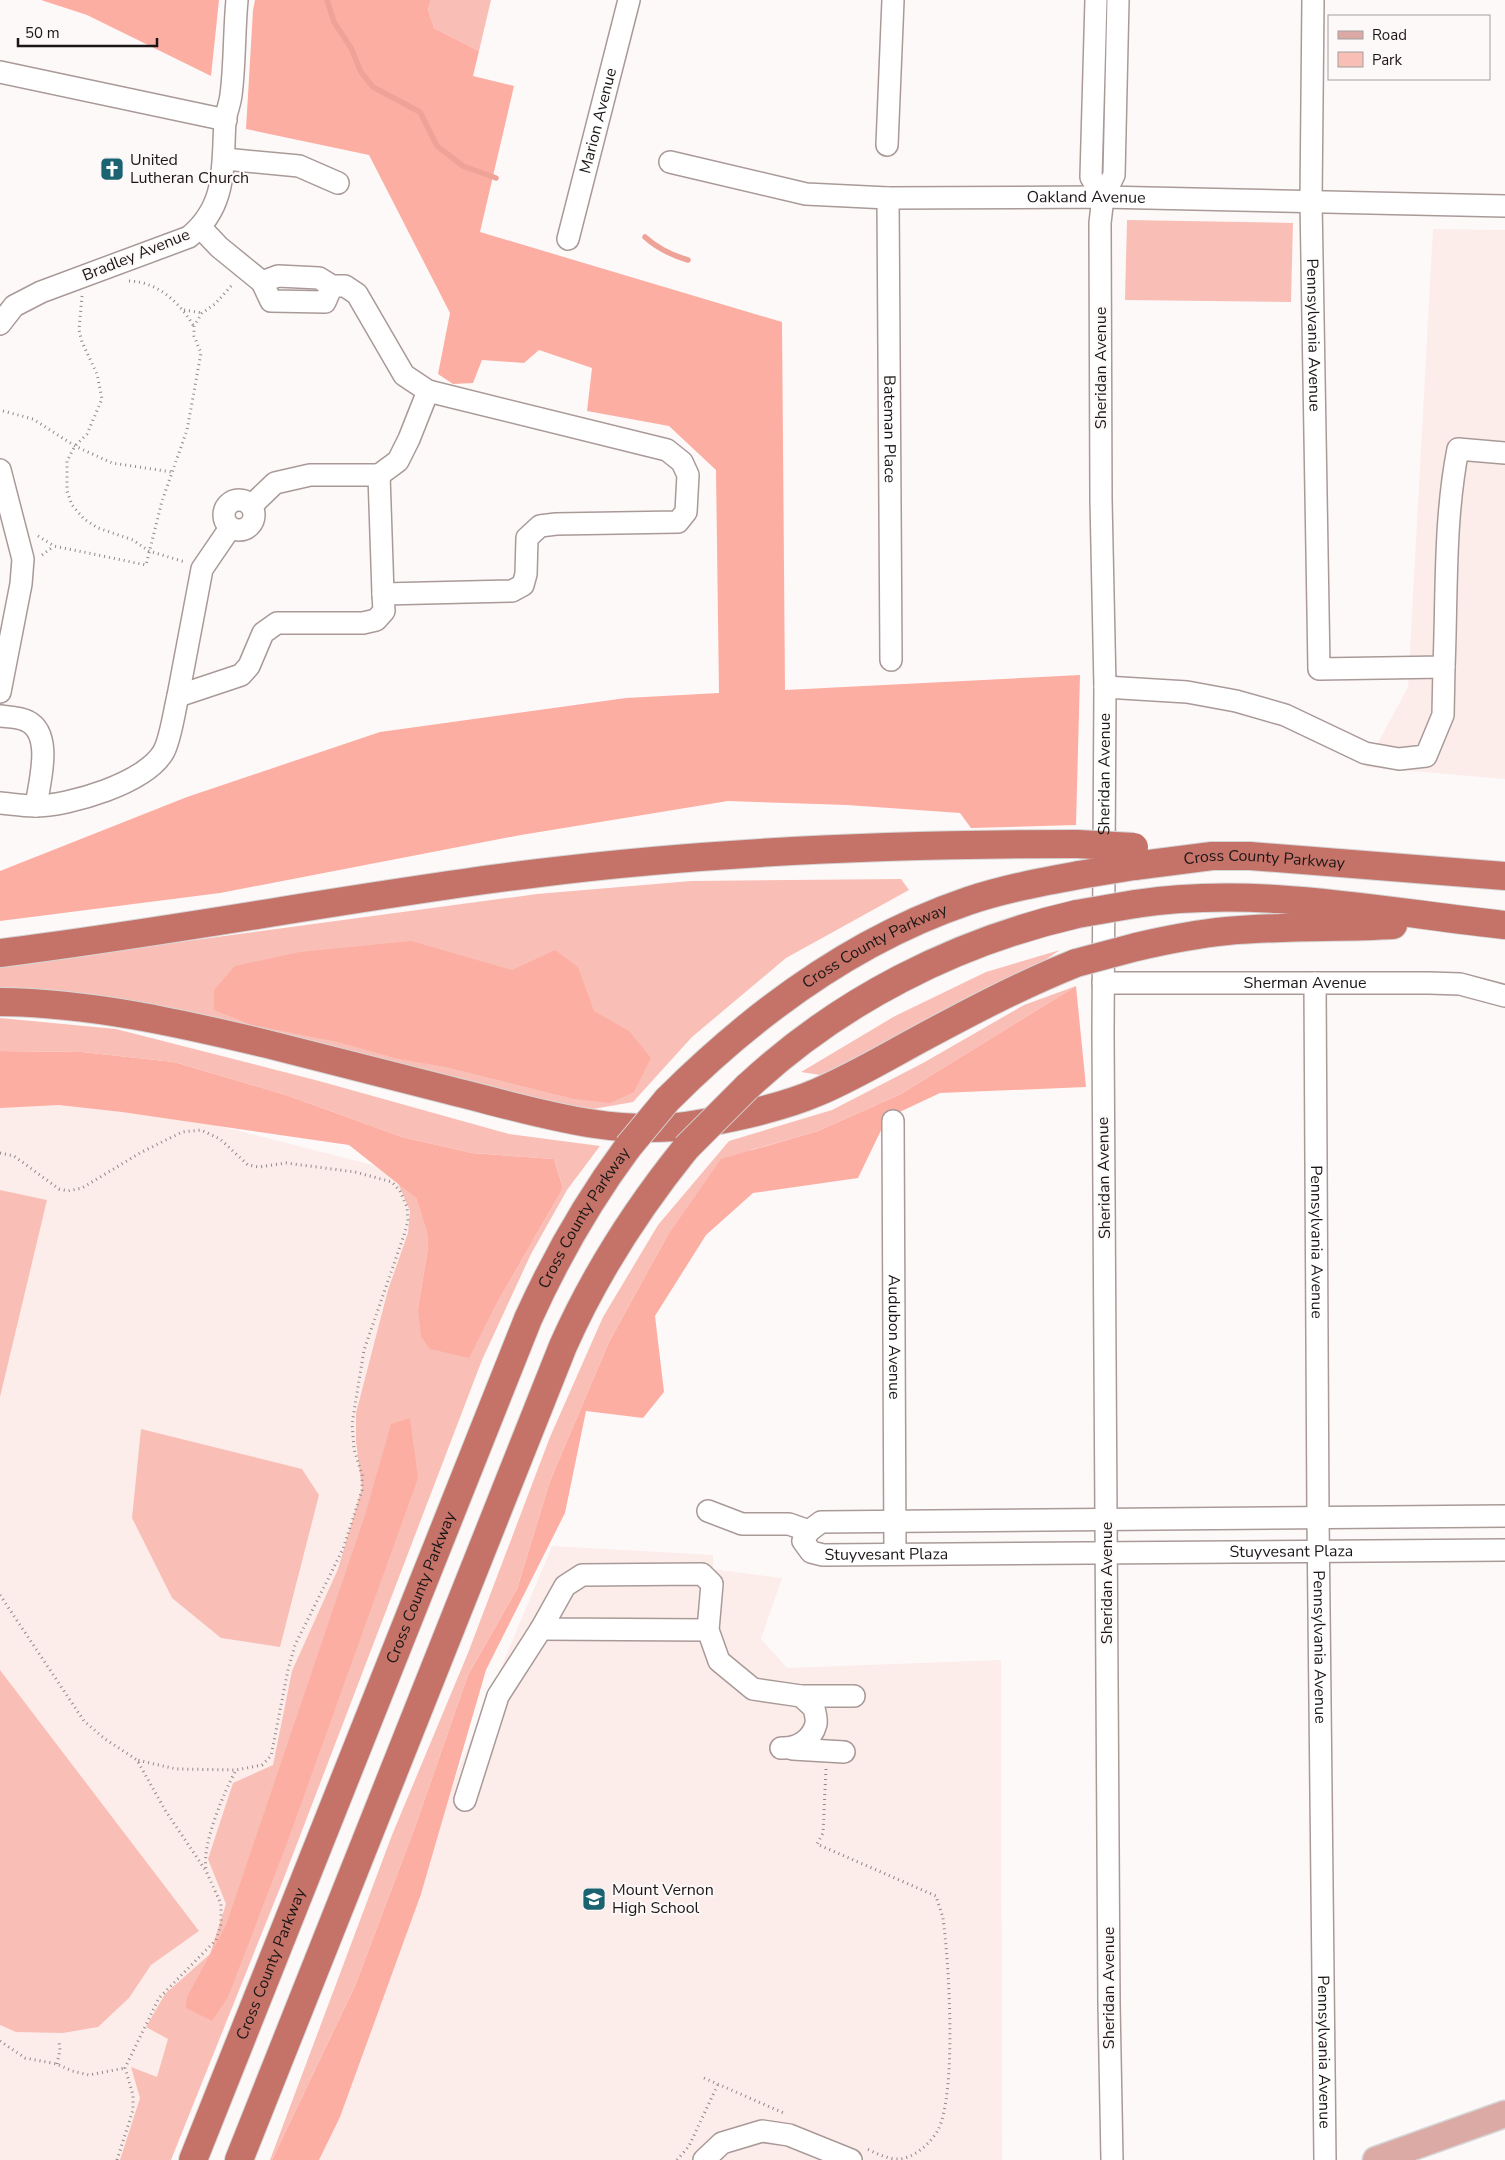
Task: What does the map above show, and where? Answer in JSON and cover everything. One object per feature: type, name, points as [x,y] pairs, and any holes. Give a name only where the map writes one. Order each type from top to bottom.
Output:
[{"type":"highway","points":[[0,953],[426,888],[582,868],[854,849],[1077,844],[1134,856]]},
{"type":"highway","name":"Cross County Parkway","points":[[193,2160],[528,1318],[569,1234],[595,1193],[628,1147],[667,1100],[722,1048],[770,1009],[856,953],[901,929],[969,901],[1027,885],[1079,875],[1134,856],[1250,856],[1505,876]]},
{"type":"highway","points":[[239,2160],[563,1346],[588,1294],[621,1236],[660,1180],[686,1148],[747,1087],[795,1045],[852,1005],[882,988],[976,945],[1040,923],[1077,914],[1135,904],[1210,898],[1282,900],[1505,925]]},
{"type":"highway","points":[[0,1002],[67,1006],[146,1017],[261,1043],[540,1114],[636,1129],[666,1128],[733,1117],[772,1108],[818,1092],[1038,978],[1076,964],[1136,947],[1228,931],[1339,928],[1458,920]]},
{"type":"main road","points":[[1376,2160],[1505,2114]]},
{"type":"street","name":"Bradley Avenue","points":[[0,324],[14,306],[41,292],[190,237],[201,228],[214,206],[222,184],[226,120],[231,96],[237,0]]},
{"type":"street","name":"Marion Avenue","points":[[568,239],[628,0]]},
{"type":"street","points":[[887,145],[893,0]]},
{"type":"street","points":[[1096,0],[1091,177],[1103,196]]},
{"type":"street","name":"Sheridan Avenue","points":[[1112,2160],[1109,2004],[1103,983],[1105,686],[1101,490],[1100,223],[1103,196],[1114,175],[1118,0]]},
{"type":"street","name":"Pennsylvania Avenue","points":[[1313,0],[1311,201],[1319,670],[1444,667]]},
{"type":"street","points":[[0,72],[226,120]]},
{"type":"street","points":[[225,159],[298,166],[338,183]]},
{"type":"street","name":"Oakland Avenue","points":[[670,162],[806,194],[888,198],[1103,196],[1505,206]]},
{"type":"street","name":"Bateman Place","points":[[888,198],[891,660]]},
{"type":"street","points":[[201,228],[219,248],[262,282],[278,276],[319,278],[332,286],[345,286],[357,294],[404,375],[428,391],[667,450],[682,462],[688,475],[686,512],[678,522],[556,524],[540,526],[527,538],[526,574],[523,585],[512,591],[383,594]]},
{"type":"street","points":[[0,803],[36,806],[87,797],[132,780],[154,766],[164,750],[178,696],[202,568],[230,528],[242,530],[252,523],[254,511],[251,506],[275,483],[310,475],[379,475],[398,461],[428,391]]},
{"type":"street","points":[[1105,686],[1187,692],[1236,701],[1285,715],[1366,753],[1399,759],[1426,756],[1443,715],[1449,514],[1452,478],[1458,449],[1505,453]]},
{"type":"street","points":[[0,470],[23,559],[21,584],[0,692]]},
{"type":"street","points":[[178,696],[241,675],[249,666],[263,633],[277,623],[363,624],[376,620],[384,611],[379,475]]},
{"type":"street","points":[[0,716],[27,721],[40,732],[44,749],[36,806]]},
{"type":"street","name":"Sherman Avenue","points":[[1103,983],[1460,984],[1505,996]]},
{"type":"street","name":"Pennsylvania Avenue","points":[[1315,983],[1318,1551],[1325,2160]]},
{"type":"street","name":"Audubon Avenue","points":[[893,1121],[895,1554]]},
{"type":"street","points":[[708,1511],[742,1524],[789,1524],[809,1531]]},
{"type":"street","name":"Stuyvesant Plaza","points":[[1505,1516],[821,1522],[809,1531],[803,1541],[811,1552],[823,1555],[1505,1550]]},
{"type":"street","points":[[465,1800],[498,1696],[541,1629],[564,1586],[582,1575],[702,1574],[712,1584],[708,1630],[719,1662],[753,1689],[801,1696],[854,1696]]},
{"type":"street","points":[[541,1629],[708,1630]]},
{"type":"street","points":[[801,1696],[814,1708],[817,1723],[810,1737],[787,1748],[844,1752]]},
{"type":"street","points":[[704,2160],[722,2143],[762,2131],[789,2135],[857,2154]]},
{"type":"path","points":[[34,534],[54,546],[146,565],[162,501],[186,430],[201,353],[194,336],[194,326],[202,313],[220,299],[238,279]]},
{"type":"path","points":[[121,281],[135,282],[162,292],[184,310],[194,326]]},
{"type":"path","points":[[76,292],[82,296],[80,336],[97,374],[102,399],[87,434],[75,446],[67,461],[67,491],[72,505],[84,520],[98,528],[133,540],[149,551],[177,558]]},
{"type":"path","points":[[184,310],[202,313]]},
{"type":"path","points":[[3,411],[33,419],[75,446],[112,463],[172,472]]},
{"type":"path","points":[[0,1153],[14,1156],[59,1189],[68,1191],[82,1188],[140,1153],[182,1132],[201,1130],[220,1138],[248,1165],[259,1167],[286,1163],[354,1172],[392,1182],[400,1190],[407,1207],[408,1221],[393,1271],[364,1350],[352,1424],[354,1449],[362,1475],[362,1490],[343,1549],[295,1645],[288,1670],[271,1756],[262,1765],[236,1770],[176,1769],[137,1760],[105,1739],[84,1721],[0,1596]]},
{"type":"path","points":[[844,1752],[826,1766],[824,1833],[817,1844],[936,1896],[942,1916],[948,1986],[949,2056],[946,2103],[938,2130],[920,2151],[899,2160],[882,2156],[857,2154]]},
{"type":"path","points":[[117,2160],[133,2110],[133,2095],[125,2068],[159,1998],[216,1940],[221,1924],[221,1904],[206,1871],[165,1810],[137,1760]]},
{"type":"path","points":[[206,1871],[204,1860],[209,1840],[222,1800],[236,1770]]},
{"type":"path","points":[[0,2041],[26,2058],[57,2064],[72,2071],[89,2074],[125,2068]]},
{"type":"path","points":[[57,2064],[60,2042]]},
{"type":"path","points":[[704,2078],[791,2116]]},
{"type":"path","points":[[677,2160],[689,2146],[718,2084]]},
{"type":"shaded area","points":[[41,0],[219,0],[211,76],[87,15]]},
{"type":"shaded area","points":[[255,0],[431,0],[428,9],[434,28],[479,51],[473,76],[514,86],[480,232],[782,322],[785,690],[1080,675],[1076,825],[971,828],[960,813],[847,805],[728,801],[521,835],[220,893],[0,921],[0,871],[187,797],[380,732],[626,698],[719,693],[716,470],[669,426],[587,411],[592,368],[539,350],[524,363],[482,360],[473,383],[453,384],[438,374],[450,313],[369,155],[246,129]]},
{"type":"shaded area","points":[[1433,229],[1505,230],[1505,779],[1365,767],[1408,687]]},
{"type":"shaded area","points":[[411,941],[512,970],[555,950],[578,967],[594,1011],[629,1031],[651,1058],[634,1092],[610,1103],[574,1099],[446,1067],[399,1059],[338,1042],[252,1025],[214,1010],[214,990],[235,966],[300,952]]},
{"type":"shaded area","points":[[1076,986],[1086,1087],[940,1093],[887,1118],[858,1178],[753,1193],[706,1235],[655,1316],[664,1392],[643,1418],[586,1411],[565,1513],[486,1670],[421,1894],[340,2117],[319,2160],[272,2160],[355,1986],[415,1827],[468,1675],[517,1589],[550,1481],[609,1342],[666,1238],[721,1159],[818,1131],[901,1094]]},
{"type":"shaded area","points":[[0,1051],[82,1052],[174,1062],[286,1095],[402,1137],[472,1153],[554,1159],[563,1188],[496,1305],[469,1358],[430,1349],[421,1337],[418,1308],[428,1248],[427,1232],[416,1198],[349,1145],[122,1112],[59,1105],[0,1108]]},
{"type":"shaded area","points":[[97,1095],[515,1201],[147,2160],[0,2160],[0,1097]]},
{"type":"shaded area","points":[[410,1418],[418,1478],[287,1843],[228,1997],[212,2021],[186,2008],[187,1997],[226,1925],[365,1515],[391,1424]]},
{"type":"shaded area","points":[[552,1546],[713,1555],[713,1569],[782,1578],[761,1639],[787,1668],[1001,1660],[1002,2160],[295,2160]]},
{"type":"green space","points":[[431,0],[491,0],[479,51],[434,28],[428,9]]},
{"type":"green space","points":[[1127,220],[1293,223],[1291,302],[1125,300]]},
{"type":"green space","points":[[901,879],[909,890],[786,958],[692,1037],[633,1102],[582,1111],[0,993],[0,966],[537,894],[691,881]]},
{"type":"green space","points":[[1060,950],[1032,969],[827,1076],[801,1072],[895,1016],[986,972]]},
{"type":"green space","points":[[1076,986],[901,1094],[818,1131],[751,1150],[666,1238],[609,1342],[550,1481],[517,1589],[468,1675],[415,1827],[355,1986],[272,2160],[270,2160],[392,1835],[468,1653],[550,1437],[603,1317],[658,1225],[729,1141],[832,1110],[923,1063],[1024,1005]]},
{"type":"green space","points":[[0,1018],[116,1029],[319,1081],[509,1134],[600,1146],[567,1190],[531,1254],[482,1360],[282,1883],[171,2160],[120,2160],[140,2098],[131,2067],[157,2077],[168,2039],[146,2027],[165,1994],[210,1954],[226,1904],[208,1859],[233,1783],[273,1765],[292,1671],[338,1569],[362,1488],[356,1442],[356,1413],[388,1290],[408,1233],[410,1211],[398,1183],[416,1198],[427,1232],[428,1248],[418,1308],[468,1358],[563,1188],[554,1159],[472,1153],[402,1137],[286,1095],[174,1062],[82,1052],[0,1051]]},
{"type":"green space","points":[[0,1190],[47,1200],[0,1397]]},
{"type":"green space","points":[[141,1429],[302,1469],[319,1495],[280,1647],[221,1638],[172,1598],[132,1518]]},
{"type":"green space","points":[[0,1670],[199,1931],[151,1965],[129,1998],[98,2027],[63,2033],[16,2032],[0,2025]]},
{"type":"waterway","points":[[327,0],[334,22],[351,48],[361,72],[373,87],[420,112],[437,146],[463,166],[496,178]]},
{"type":"waterway","points":[[645,237],[665,251],[688,260]]},
{"type":"place","name":"United Lutheran Church","points":[[112,169]]},
{"type":"place","name":"Mount Vernon High School","points":[[594,1899]]}]
